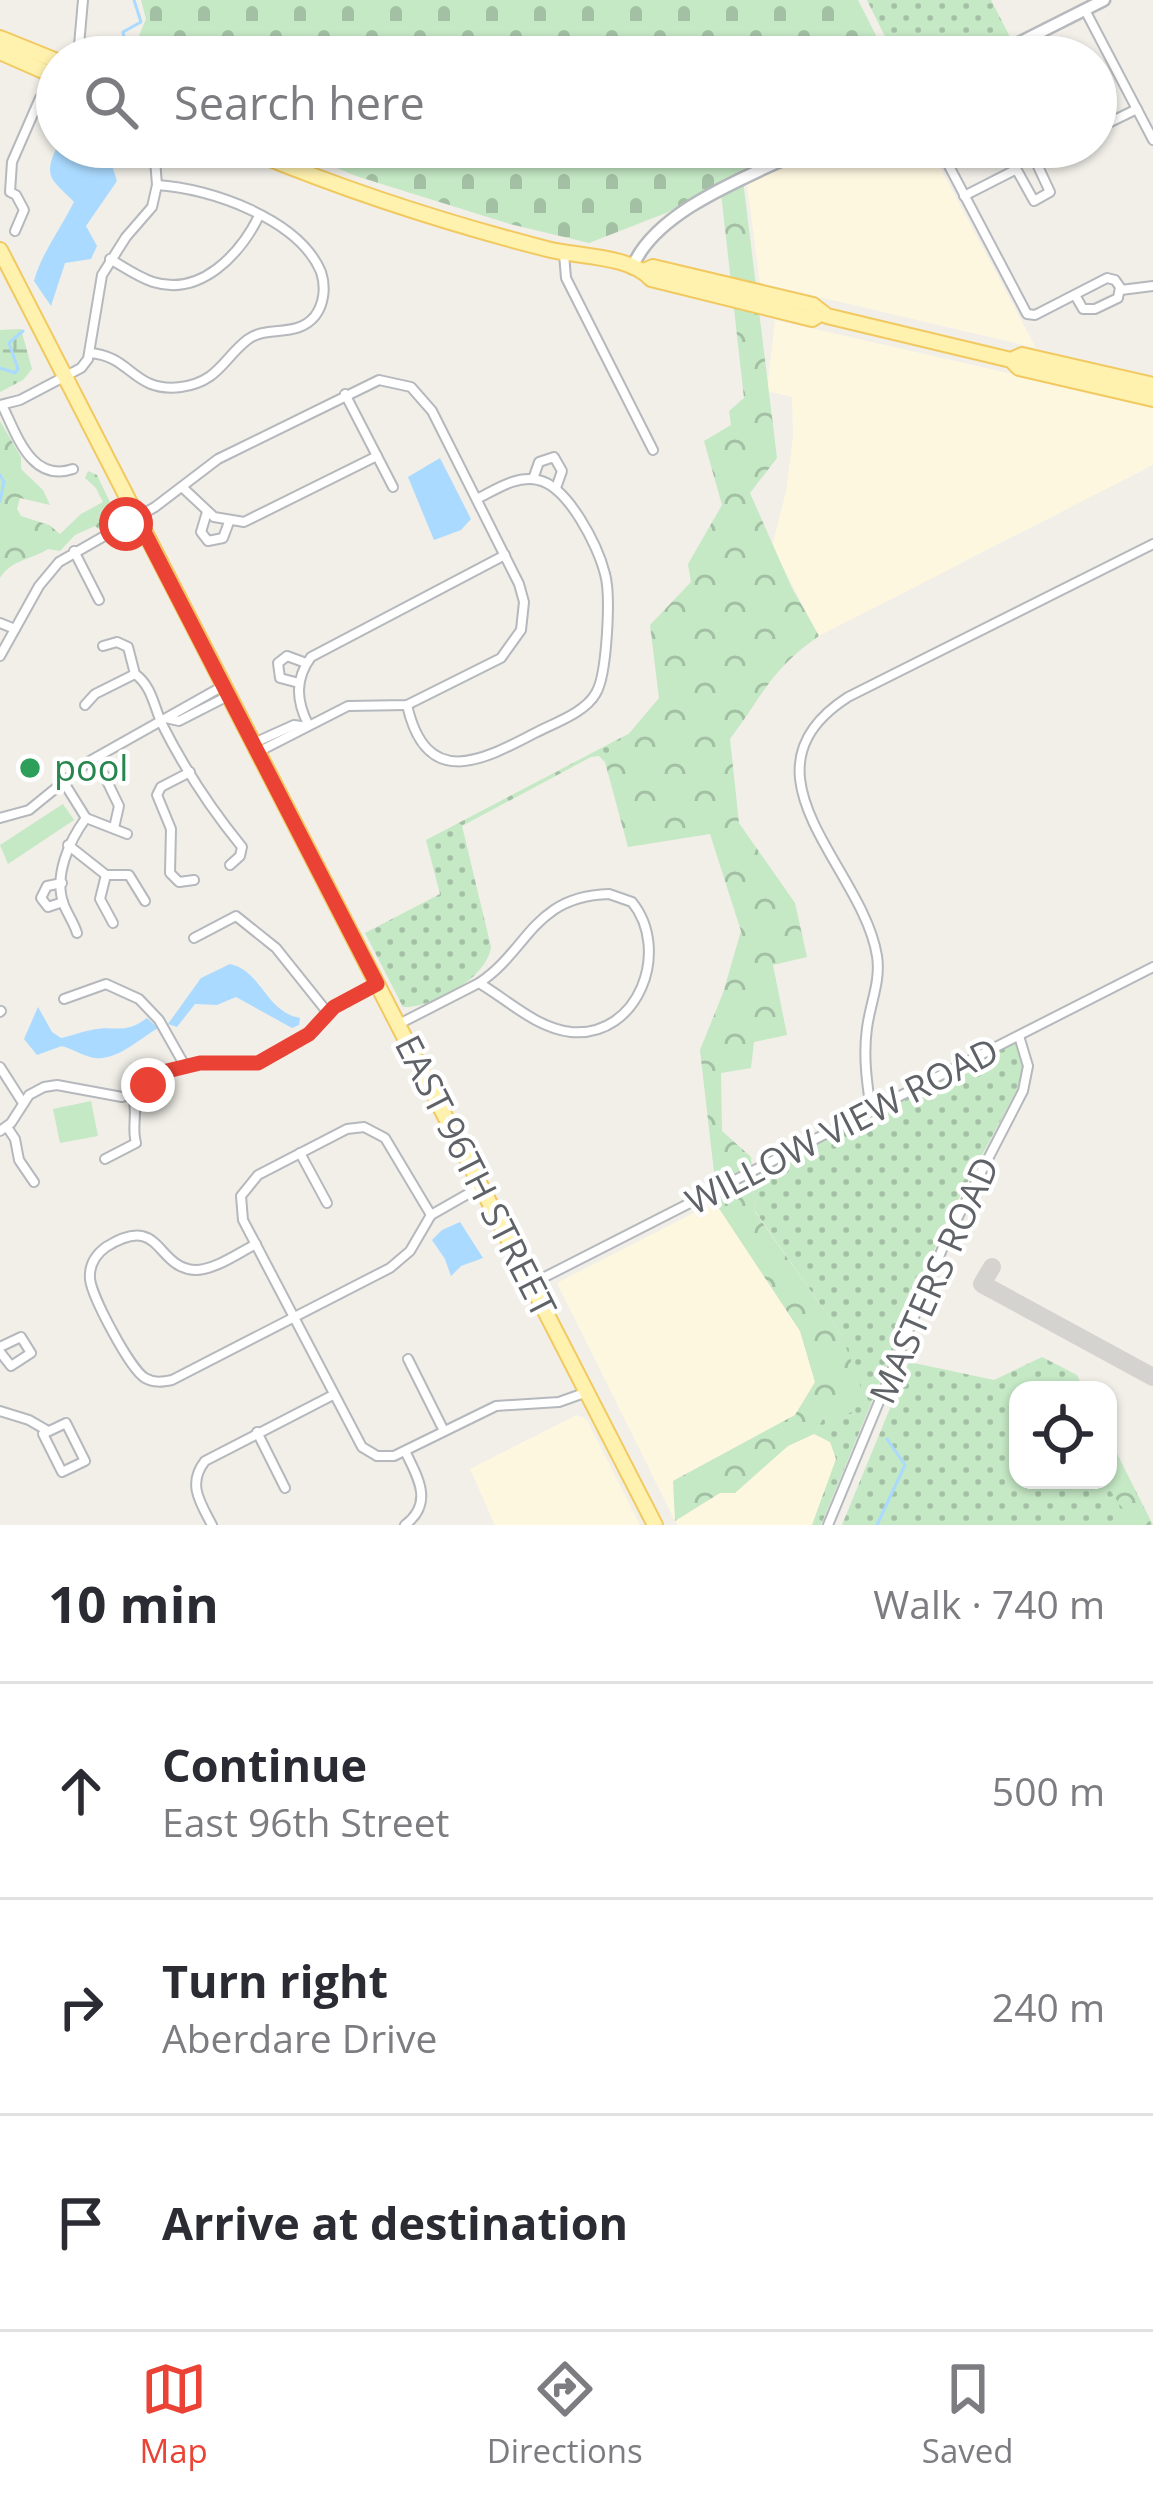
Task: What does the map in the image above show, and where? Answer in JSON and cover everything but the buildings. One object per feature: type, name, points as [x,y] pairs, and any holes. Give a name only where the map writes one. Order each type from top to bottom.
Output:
[{"type":"main road","points":[[0,38],[36,53]]},
{"type":"main road","points":[[0,52],[36,68]]},
{"type":"main road","points":[[295,168],[395,207],[564,254],[638,270],[653,267],[813,305],[820,314],[1153,399]]},
{"type":"main road","name":"EAST 96TH STREET","points":[[0,250],[656,1525]]},
{"type":"main road","points":[[1011,360],[1022,355],[1153,385]]},
{"type":"street","points":[[80,36],[83,0]]},
{"type":"street","points":[[1033,36],[1104,0]]},
{"type":"street","points":[[1085,10],[1099,36]]},
{"type":"street","points":[[1117,71],[1153,140]]},
{"type":"street","points":[[10,192],[12,163],[36,107]]},
{"type":"street","points":[[1117,119],[1137,109]]},
{"type":"street","points":[[73,469],[56,473],[36,464],[1,405],[81,368],[90,353],[99,286],[110,260],[152,206],[156,168]]},
{"type":"street","points":[[638,270],[645,241],[669,219],[769,168]]},
{"type":"street","points":[[950,168],[1027,314],[1035,315],[1111,278],[1120,290]]},
{"type":"street","points":[[964,196],[1015,170],[1034,201],[1049,195],[1040,168]]},
{"type":"street","points":[[90,353],[115,358],[145,384],[178,387],[219,371],[254,336],[291,332],[309,322],[322,303],[320,272],[301,240],[195,189],[157,184]]},
{"type":"street","points":[[0,199],[10,192]]},
{"type":"street","points":[[10,192],[24,210],[15,231]]},
{"type":"street","points":[[110,260],[159,284],[202,278],[220,268],[259,216]]},
{"type":"street","points":[[564,254],[566,278],[653,450]]},
{"type":"street","points":[[1120,290],[1153,286]]},
{"type":"street","points":[[1075,295],[1083,309],[1091,310],[1118,298],[1120,290]]},
{"type":"street","points":[[0,656],[47,574],[74,551],[137,518],[218,459],[345,394],[380,380],[411,387],[432,411],[505,555],[524,602],[518,638],[501,658],[407,705],[348,706],[305,725],[294,725],[256,747]]},
{"type":"street","points":[[345,394],[393,487]]},
{"type":"street","points":[[182,487],[207,512],[229,522],[260,516],[377,456]]},
{"type":"street","points":[[533,479],[539,462],[554,457],[562,471],[556,488]]},
{"type":"street","points":[[407,705],[434,755],[460,764],[485,759],[587,704],[599,688],[606,578],[569,500],[556,488],[533,479],[519,480],[477,500]]},
{"type":"street","points":[[207,512],[201,527],[208,541],[223,538],[229,522]]},
{"type":"street","points":[[871,1111],[864,1052],[879,971],[877,956],[863,917],[804,801],[798,773],[806,740],[820,718],[848,697],[1153,544]]},
{"type":"street","points":[[74,551],[99,600]]},
{"type":"street","points":[[305,725],[299,683],[306,664],[326,646],[505,555]]},
{"type":"street","points":[[0,622],[15,629]]},
{"type":"street","points":[[103,646],[125,643],[135,674],[146,681],[190,772],[219,822],[240,843],[241,854],[230,865]]},
{"type":"street","points":[[299,683],[280,678],[278,663],[287,656],[306,664]]},
{"type":"street","points":[[85,706],[95,694],[135,674]]},
{"type":"street","points":[[0,818],[29,810],[95,758],[166,722],[174,712],[226,690]]},
{"type":"street","points":[[190,772],[161,787],[158,795],[171,829],[170,873],[178,883],[194,880]]},
{"type":"street","points":[[104,775],[119,806],[114,828]]},
{"type":"street","points":[[63,781],[86,818],[127,834]]},
{"type":"street","points":[[77,933],[63,902],[62,883],[68,845],[86,818]]},
{"type":"street","points":[[68,845],[106,875],[129,875],[145,901]]},
{"type":"street","points":[[106,875],[100,899],[113,922]]},
{"type":"street","points":[[62,883],[46,887],[41,898],[48,907],[63,902]]},
{"type":"street","points":[[398,1024],[479,983],[497,970],[538,921],[569,902],[615,895],[632,902],[644,922],[649,956],[641,989],[626,1014],[604,1027],[584,1032],[552,1028],[479,983]]},
{"type":"street","points":[[194,938],[236,916],[286,958],[328,1012]]},
{"type":"street","name":"WILLOW VIEW ROAD","points":[[531,1284],[1153,967]]},
{"type":"street","points":[[64,999],[106,984],[136,997],[162,1024],[185,1066]]},
{"type":"street","points":[[34,1182],[19,1160],[16,1139],[4,1129],[38,1089],[50,1086],[107,1097],[132,1094],[162,1073],[185,1066],[258,1063],[309,1034],[328,1012],[377,984]]},
{"type":"street","name":"MASTERS ROAD","points":[[828,1525],[946,1240],[1023,1091],[1028,1059],[1019,1036]]},
{"type":"street","points":[[0,1067],[23,1103]]},
{"type":"street","points":[[105,1159],[136,1143],[133,1131],[138,1109],[132,1094]]},
{"type":"street","points":[[431,1215],[390,1145],[377,1131],[364,1126],[350,1128],[255,1176],[242,1191],[239,1210],[356,1438],[370,1452],[387,1456],[496,1406],[559,1402],[587,1392]]},
{"type":"street","points":[[300,1153],[327,1203]]},
{"type":"street","points":[[256,1244],[197,1270],[178,1264],[154,1239],[133,1236],[101,1251],[90,1273],[93,1288],[132,1365],[144,1378],[158,1382],[176,1378],[398,1263],[431,1215],[482,1186]]},
{"type":"street","points":[[409,1359],[444,1431]]},
{"type":"street","points":[[212,1525],[198,1499],[195,1480],[209,1456],[333,1395]]},
{"type":"street","points":[[0,1411],[48,1432]]},
{"type":"street","points":[[66,1423],[85,1461],[62,1472],[44,1434],[48,1432],[66,1423]]},
{"type":"street","points":[[257,1432],[285,1488]]},
{"type":"street","points":[[405,1451],[422,1486],[423,1500],[405,1525]]},
{"type":"shaded area","points":[[781,168],[940,168],[1036,348],[760,283],[747,184]]},
{"type":"shaded area","points":[[775,320],[1153,406],[1153,465],[819,636],[772,546],[786,492],[793,436],[792,397],[767,391]]},
{"type":"shaded area","points":[[717,1201],[800,1331],[815,1383],[795,1415],[674,1480],[676,1520],[720,1493],[735,1493],[788,1446],[814,1434],[830,1442],[837,1459],[812,1525],[677,1525],[557,1283]]},
{"type":"shaded area","points":[[577,1415],[587,1420],[640,1525],[495,1525],[470,1469]]},
{"type":"green space","points":[[141,0],[858,0],[876,36],[139,36],[146,19]]},
{"type":"green space","points":[[867,0],[991,0],[1009,36],[885,36]]},
{"type":"green space","points":[[337,168],[755,168],[666,213],[589,243]]},
{"type":"green space","points":[[742,172],[777,458],[750,493],[819,636],[778,672],[730,739],[739,823],[795,903],[807,957],[773,965],[787,1035],[754,1042],[751,1068],[721,1073],[722,1131],[751,1157],[755,1212],[841,1334],[863,1393],[851,1414],[825,1415],[814,1434],[788,1446],[735,1493],[720,1493],[675,1521],[673,1481],[795,1415],[815,1382],[800,1331],[718,1207],[700,1050],[741,931],[710,834],[628,847],[605,762],[659,698],[650,625],[691,582],[688,564],[722,505],[704,441],[731,425],[729,411],[744,398],[720,184]]},
{"type":"green space","points":[[21,329],[32,369],[23,380],[0,392],[0,330]]},
{"type":"green space","points":[[0,421],[21,457],[21,469],[43,490],[50,505],[20,498],[17,509],[21,516],[60,534],[103,502],[85,478],[88,471],[97,475],[116,515],[99,529],[95,526],[75,535],[60,551],[48,549],[15,564],[0,578]]},
{"type":"green space","points":[[630,733],[605,762],[599,756],[591,757],[462,826],[491,947],[480,970],[457,989],[403,1007],[365,933],[440,894],[426,840]]},
{"type":"green space","points":[[63,804],[74,820],[8,864],[0,845]]},
{"type":"green space","points":[[1016,1042],[1023,1064],[1018,1088],[945,1224],[821,1525],[812,1525],[836,1459],[830,1442],[814,1434],[825,1415],[862,1393],[841,1334],[755,1211],[752,1175]]},
{"type":"green space","points":[[91,1101],[98,1136],[60,1143],[53,1109]]},
{"type":"green space","points":[[1042,1357],[1080,1381],[1009,1381],[1009,1489],[1117,1489],[1117,1454],[1153,1525],[842,1525],[909,1362],[994,1380]]},
{"type":"green space","points":[[1117,1455],[1152,1525],[1134,1525],[1109,1489],[1117,1489]]},
{"type":"water","points":[[51,168],[113,168],[117,181],[86,226],[97,246],[91,259],[65,263],[51,306],[34,281],[74,202]]},
{"type":"water","points":[[440,458],[471,519],[461,530],[434,540],[408,477]]},
{"type":"water","points":[[230,964],[250,974],[279,1008],[300,1018],[299,1025],[292,1028],[236,997],[217,1005],[195,1004],[177,1027],[168,1024],[201,978]]},
{"type":"water","points":[[38,1007],[52,1032],[61,1038],[99,1028],[131,1027],[147,1018],[158,1028],[108,1057],[90,1057],[62,1046],[37,1055],[24,1039]]},
{"type":"water","points":[[460,1222],[483,1258],[461,1266],[451,1276],[432,1240]]},
{"type":"waterway","points":[[124,36],[141,22],[134,0]]},
{"type":"waterway","points":[[0,368],[15,373],[18,369],[9,343],[23,331]]},
{"type":"waterway","points":[[0,475],[4,482],[0,501]]},
{"type":"waterway","points":[[877,1525],[905,1465],[887,1439]]},
{"type":"taxiway","points":[[992,1267],[982,1284],[1153,1377]]},
{"type":"place","name":"pool","points":[[30,768]]},
{"type":"route","points":[[126,524],[137,518],[377,984],[334,1007],[315,1030],[258,1063],[200,1063],[167,1071],[148,1085]]}]
